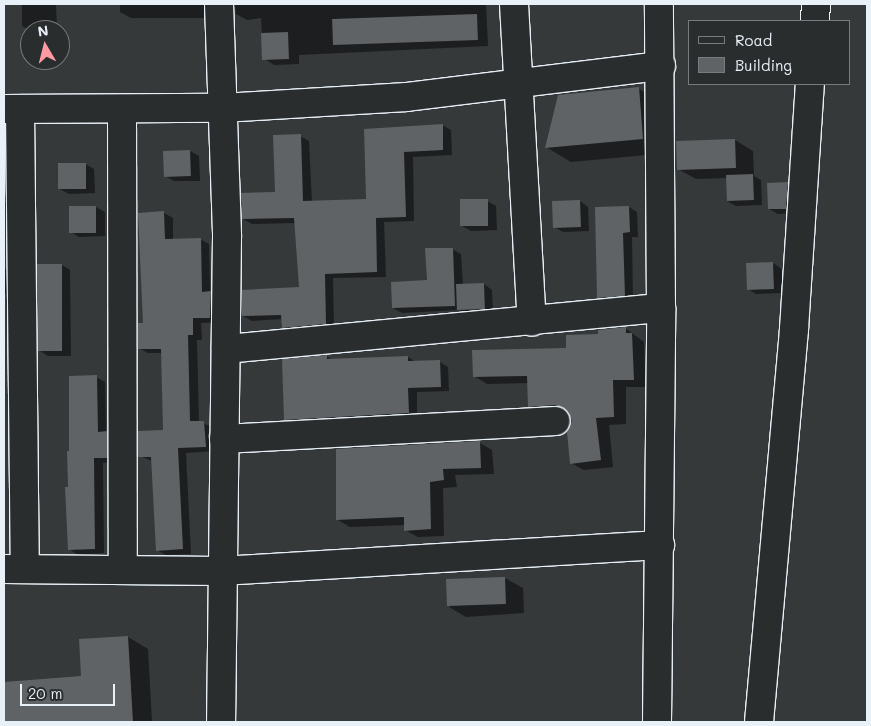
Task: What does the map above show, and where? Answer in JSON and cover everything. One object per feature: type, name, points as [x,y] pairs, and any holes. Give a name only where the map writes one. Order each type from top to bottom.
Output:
[{"type":"street","points":[[219,4],[227,237],[221,722]]},
{"type":"street","points":[[514,4],[532,320]]},
{"type":"street","points":[[656,722],[660,545],[661,308],[661,66],[659,4]]},
{"type":"street","points":[[814,20],[816,4]]},
{"type":"street","points":[[660,545],[222,571],[14,569],[12,109],[222,108],[408,97],[661,66]]},
{"type":"street","points":[[760,722],[794,329],[810,85]]},
{"type":"street","points":[[122,109],[123,570]]},
{"type":"street","points":[[226,349],[661,308]]},
{"type":"street","points":[[224,439],[556,421]]},
{"type":"building","points":[[477,14],[478,40],[333,45],[332,19]]},
{"type":"building","points":[[288,32],[289,59],[262,60],[261,33]]},
{"type":"building","points":[[639,87],[643,139],[545,148],[558,95]]},
{"type":"building","points":[[443,124],[443,150],[404,152],[406,217],[376,218],[377,272],[325,274],[326,324],[282,328],[281,315],[242,316],[242,290],[299,287],[294,218],[242,219],[241,193],[275,192],[273,135],[301,134],[303,201],[366,199],[364,129]]},
{"type":"building","points":[[735,139],[736,168],[677,170],[676,141]]},
{"type":"building","points":[[190,150],[191,176],[164,177],[163,151]]},
{"type":"building","points":[[58,163],[86,163],[86,189],[58,189]]},
{"type":"building","points":[[753,174],[754,200],[727,201],[726,175]]},
{"type":"building","points":[[788,182],[786,209],[768,209],[767,183]]},
{"type":"building","points":[[460,199],[488,199],[488,226],[460,226]]},
{"type":"building","points":[[580,200],[581,227],[553,228],[552,201]]},
{"type":"building","points":[[69,206],[96,206],[96,233],[69,233]]},
{"type":"building","points":[[629,206],[630,232],[623,233],[625,296],[597,298],[595,207]]},
{"type":"building","points":[[164,211],[165,239],[201,238],[202,292],[211,291],[210,318],[193,318],[193,335],[188,335],[190,421],[204,421],[206,447],[178,448],[183,549],[156,551],[151,457],[138,457],[138,431],[163,430],[161,349],[138,349],[138,323],[143,323],[138,213]]},
{"type":"building","points":[[425,248],[453,248],[455,306],[392,308],[391,282],[427,280]]},
{"type":"building","points":[[773,262],[774,289],[747,290],[746,263]]},
{"type":"building","points":[[37,264],[62,264],[62,351],[37,351]]},
{"type":"building","points":[[484,283],[485,309],[457,310],[456,284]]},
{"type":"building","points":[[626,327],[626,333],[632,333],[634,380],[613,380],[614,417],[596,418],[601,460],[570,464],[567,432],[572,421],[569,413],[556,405],[528,407],[527,376],[473,377],[472,350],[566,348],[566,335],[598,334],[598,330]]},
{"type":"building","points":[[327,355],[327,359],[408,356],[408,361],[440,360],[441,387],[408,388],[409,413],[284,420],[282,359]]},
{"type":"building","points":[[97,375],[98,432],[107,431],[107,458],[94,458],[95,549],[68,550],[65,487],[68,487],[69,376]]},
{"type":"building","points":[[480,441],[481,468],[443,469],[444,480],[430,482],[431,529],[404,531],[404,517],[336,520],[336,449]]},
{"type":"building","points":[[505,577],[506,604],[447,606],[446,579]]},
{"type":"building","points":[[128,636],[133,722],[4,722],[4,682],[81,676],[79,639]]}]
